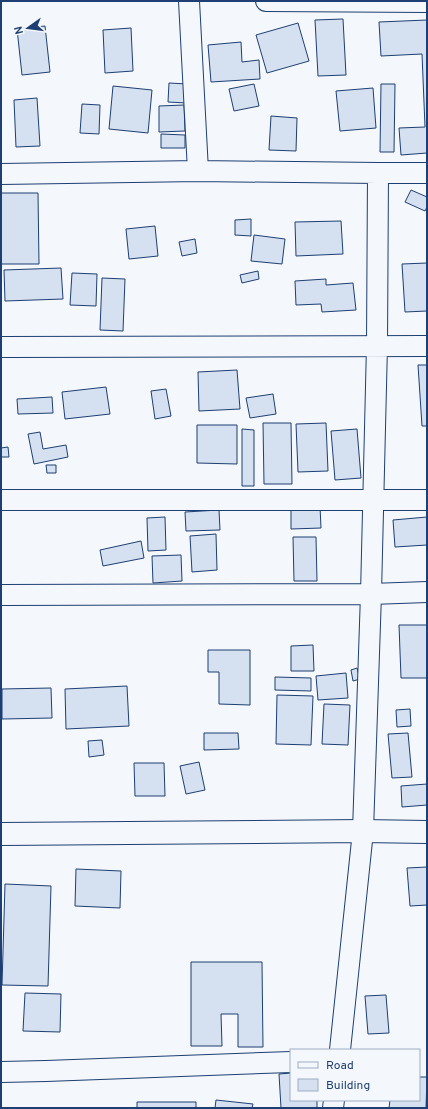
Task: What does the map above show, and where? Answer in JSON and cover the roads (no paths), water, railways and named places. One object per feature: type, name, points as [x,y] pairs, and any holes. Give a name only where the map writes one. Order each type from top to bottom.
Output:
[{"type":"street","points":[[189,1],[198,171]]},
{"type":"street","points":[[266,1],[427,2]]},
{"type":"street","points":[[1,174],[198,171],[427,173]]},
{"type":"street","points":[[340,1049],[363,831],[377,345],[378,173]]},
{"type":"street","points":[[1,347],[427,346]]},
{"type":"street","points":[[1,500],[427,500]]},
{"type":"street","points":[[1,595],[371,594],[427,592]]},
{"type":"street","points":[[1,834],[363,831],[427,832]]},
{"type":"street","points":[[1,1072],[290,1062]]}]
